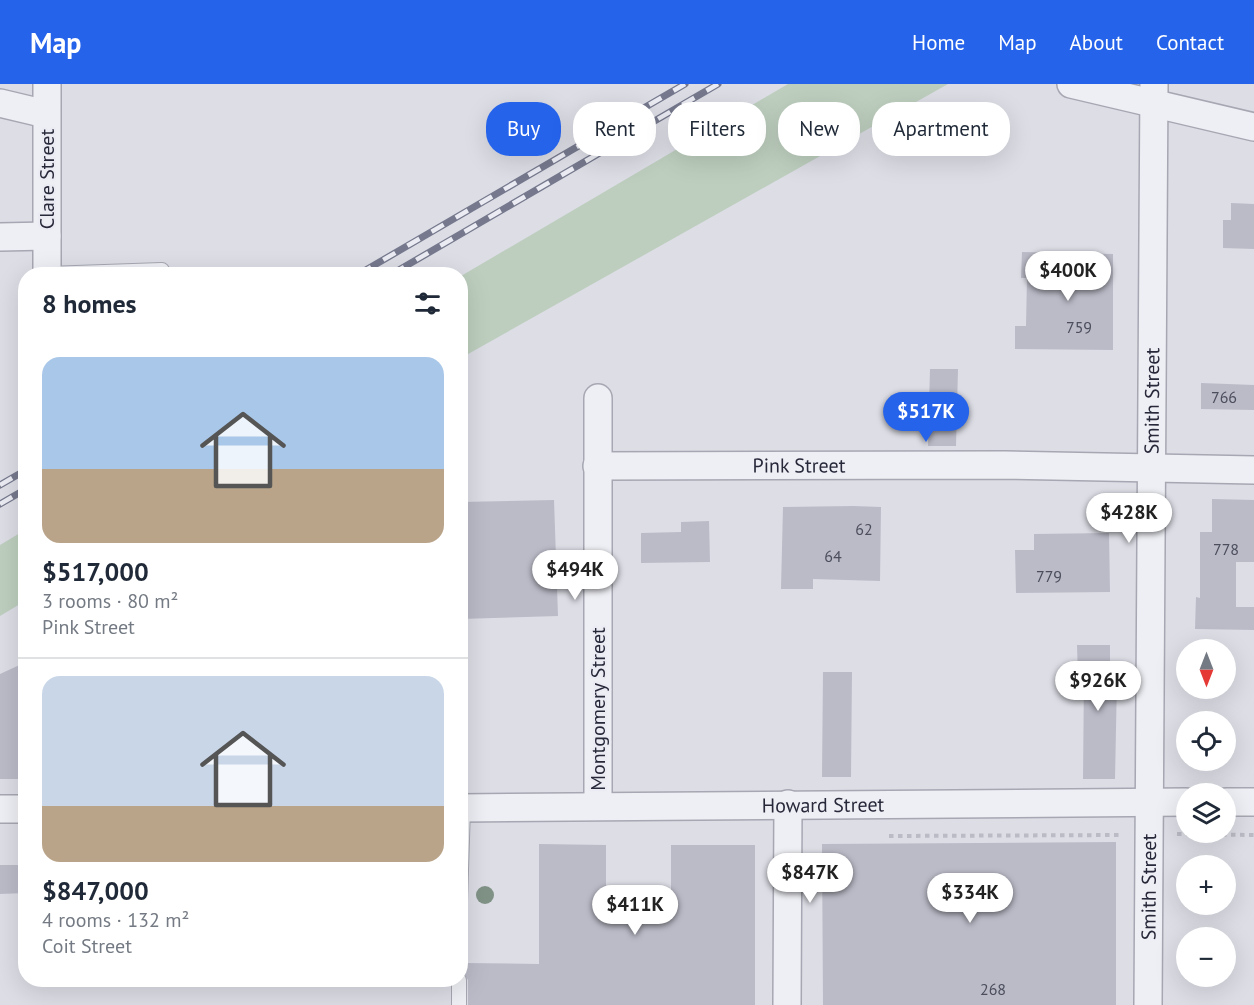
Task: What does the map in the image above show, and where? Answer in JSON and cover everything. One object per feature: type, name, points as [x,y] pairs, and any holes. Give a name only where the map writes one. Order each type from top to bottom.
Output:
[{"type":"street","name":"Clare Street","points":[[46,84],[47,267]]},
{"type":"street","points":[[1071,84],[1154,94],[1254,128]]},
{"type":"street","name":"Smith Street","points":[[1148,1005],[1154,94]]},
{"type":"street","points":[[0,104],[46,114]]},
{"type":"street","points":[[0,237],[47,236]]},
{"type":"street","name":"Montgomery Street","points":[[598,398],[598,805]]},
{"type":"street","name":"Pink Street","points":[[597,466],[1005,465],[1152,470],[1254,470]]},
{"type":"street","name":"Howard Street","points":[[468,808],[1176,802]]},
{"type":"street","points":[[1236,802],[1254,802]]},
{"type":"street","points":[[787,1005],[788,804]]},
{"type":"street","points":[[0,809],[18,809]]},
{"type":"lane","points":[[459,987],[459,1005]]},
{"type":"green space","points":[[788,84],[948,84],[916,102],[872,102],[872,127],[860,134],[860,102],[778,102],[778,156],[820,156],[468,354],[468,272],[668,154],[766,156],[766,102],[757,102]]},
{"type":"green space","points":[[18,534],[18,605],[0,616],[0,545]]},
{"type":"building","points":[[1231,203],[1254,204],[1254,249],[1223,248],[1223,220],[1231,220]]},
{"type":"building","points":[[1022,252],[1113,254],[1113,350],[1015,349],[1015,326],[1026,326],[1027,278],[1021,278]]},
{"type":"building","points":[[930,369],[958,369],[956,446],[928,446]]},
{"type":"building","points":[[1201,383],[1254,385],[1254,410],[1201,409]]},
{"type":"building","points":[[1212,499],[1254,500],[1254,562],[1236,562],[1236,607],[1254,607],[1254,630],[1195,629],[1196,597],[1200,598],[1200,532],[1212,532]]},
{"type":"building","points":[[554,500],[558,616],[468,619],[468,502]]},
{"type":"building","points":[[783,507],[881,507],[880,581],[813,579],[813,589],[781,589]]},
{"type":"building","points":[[709,521],[710,562],[641,563],[641,533],[681,532],[681,522]]},
{"type":"building","points":[[1109,533],[1110,592],[1016,593],[1015,550],[1034,550],[1034,534]]},
{"type":"building","points":[[1077,645],[1110,645],[1110,678],[1117,679],[1115,779],[1083,779],[1084,676],[1078,677]]},
{"type":"building","points":[[18,666],[18,779],[0,779],[0,674]]},
{"type":"building","points":[[823,672],[852,672],[851,777],[822,777]]},
{"type":"building","points":[[1116,842],[1116,1005],[823,1005],[822,844]]},
{"type":"building","points":[[539,844],[606,845],[606,905],[671,905],[671,845],[755,845],[755,1005],[468,1005],[468,963],[539,964]]},
{"type":"building","points":[[0,865],[18,865],[18,893],[0,894]]},
{"type":"railway","points":[[371,267],[685,84]]},
{"type":"railway","points":[[404,267],[718,84]]},
{"type":"railway","points":[[0,485],[18,475]]},
{"type":"railway","points":[[0,504],[18,494]]}]
